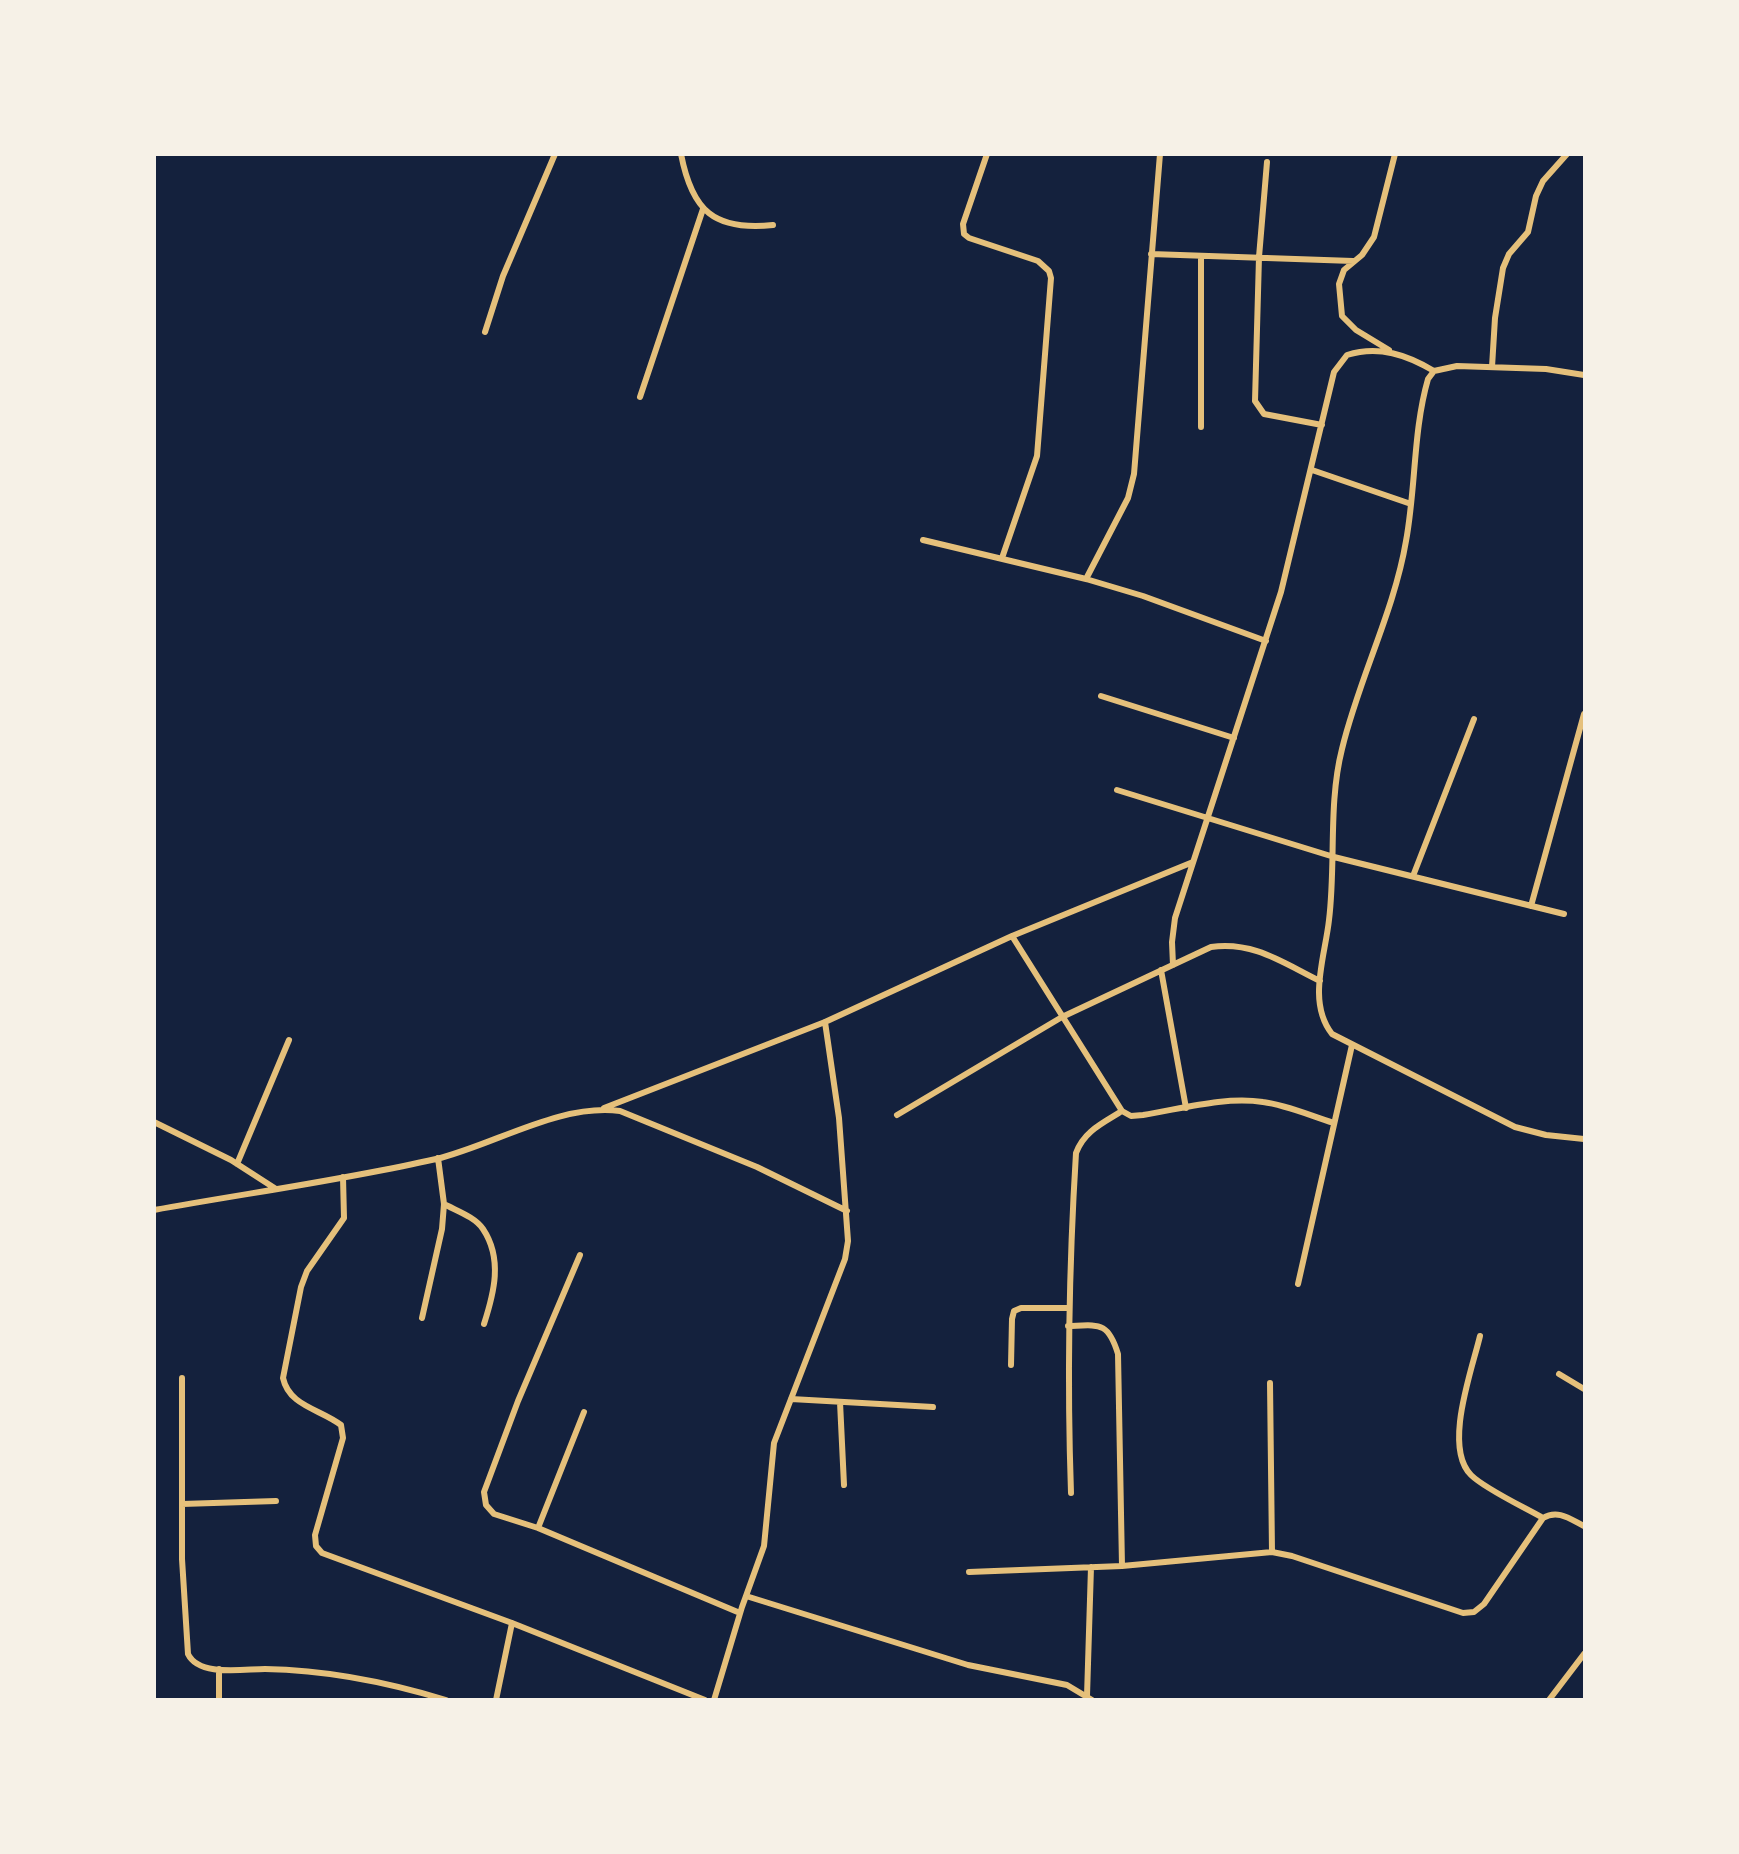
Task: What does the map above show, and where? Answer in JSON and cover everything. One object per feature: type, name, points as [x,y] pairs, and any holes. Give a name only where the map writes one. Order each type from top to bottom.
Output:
[{"type":"street","points":[[485,332],[503,276],[555,154]]},
{"type":"street","points":[[681,154],[685,175],[703,209],[717,220],[749,228],[773,225]]},
{"type":"street","points":[[987,154],[963,224],[964,234],[969,238],[1038,261],[1049,271],[1051,278],[1037,456],[1002,558]]},
{"type":"street","points":[[1086,579],[1128,498],[1134,474],[1160,154]]},
{"type":"street","points":[[1395,154],[1374,237],[1362,255],[1353,261],[1340,276],[1339,306],[1342,316],[1356,330],[1392,352],[1418,361],[1434,371]]},
{"type":"street","points":[[1492,367],[1495,318],[1503,268],[1509,254],[1528,232],[1536,196],[1544,181],[1567,154]]},
{"type":"street","points":[[1267,162],[1259,257],[1255,401],[1264,414],[1322,425]]},
{"type":"street","points":[[640,398],[703,209]]},
{"type":"street","points":[[1151,254],[1353,261]]},
{"type":"street","points":[[1201,256],[1201,427]]},
{"type":"street","points":[[1173,965],[1172,929],[1292,554],[1334,372],[1339,362],[1347,355],[1361,351],[1392,352]]},
{"type":"street","points":[[1584,375],[1546,369],[1444,367],[1434,371],[1428,379],[1424,393],[1407,541],[1396,586],[1351,715],[1338,768],[1329,920],[1320,981],[1323,1022],[1332,1034],[1515,1127],[1584,1139]]},
{"type":"street","points":[[1312,471],[1411,504]]},
{"type":"street","points":[[923,540],[1086,579],[1143,596],[1266,641]]},
{"type":"street","points":[[1101,696],[1234,738]]},
{"type":"street","points":[[1531,906],[1584,714]]},
{"type":"street","points":[[1413,876],[1474,719]]},
{"type":"street","points":[[1117,790],[1334,857],[1564,914]]},
{"type":"street","points":[[154,1210],[438,1158],[562,1117],[603,1109],[825,1022],[1012,936],[1193,862]]},
{"type":"street","points":[[1012,936],[1122,1112],[1131,1116],[1228,1102],[1265,1102],[1334,1123]]},
{"type":"street","points":[[897,1115],[1062,1017],[1211,947],[1237,945],[1256,949],[1320,981]]},
{"type":"street","points":[[1161,970],[1186,1108]]},
{"type":"street","points":[[714,1700],[740,1613],[764,1546],[774,1443],[845,1258],[848,1241],[839,1118],[825,1022]]},
{"type":"street","points":[[237,1164],[289,1040]]},
{"type":"street","points":[[1298,1284],[1352,1045]]},
{"type":"street","points":[[603,1109],[620,1111],[757,1167],[847,1211]]},
{"type":"street","points":[[1071,1492],[1068,1308],[1076,1153],[1081,1140],[1089,1131],[1122,1112]]},
{"type":"street","points":[[154,1122],[237,1164],[276,1189]]},
{"type":"street","points":[[422,1318],[442,1229],[444,1204],[438,1158]]},
{"type":"street","points":[[343,1177],[344,1218],[307,1271],[301,1287],[283,1378],[286,1390],[293,1399],[341,1425],[342,1438],[315,1535],[316,1546],[322,1553],[513,1623],[705,1700]]},
{"type":"street","points":[[444,1204],[472,1219],[483,1229],[490,1246],[496,1274],[494,1292],[484,1324]]},
{"type":"street","points":[[580,1255],[518,1401],[484,1492],[486,1505],[494,1514],[538,1528],[740,1613]]},
{"type":"street","points":[[1011,1365],[1014,1311],[1021,1308],[1068,1308]]},
{"type":"street","points":[[1068,1326],[1098,1325],[1107,1329],[1113,1335],[1118,1354],[1122,1566]]},
{"type":"street","points":[[1480,1336],[1461,1415],[1460,1455],[1472,1476],[1543,1518]]},
{"type":"street","points":[[1559,1374],[1584,1389]]},
{"type":"street","points":[[182,1378],[182,1559],[188,1654],[192,1661],[199,1666],[219,1669],[296,1669],[384,1682],[446,1700]]},
{"type":"street","points":[[1270,1383],[1272,1552]]},
{"type":"street","points":[[791,1399],[933,1407]]},
{"type":"street","points":[[840,1402],[844,1485]]},
{"type":"street","points":[[538,1528],[584,1412]]},
{"type":"street","points":[[182,1504],[276,1501]]},
{"type":"street","points":[[969,1572],[1122,1566],[1272,1552],[1292,1556],[1444,1609],[1463,1613],[1474,1612],[1484,1605],[1543,1518],[1551,1513],[1560,1514],[1584,1526]]},
{"type":"street","points":[[746,1596],[968,1665],[1067,1685],[1089,1698],[1091,1567]]},
{"type":"street","points":[[496,1700],[513,1623]]},
{"type":"street","points":[[1549,1700],[1584,1654]]},
{"type":"street","points":[[219,1669],[219,1700]]}]
